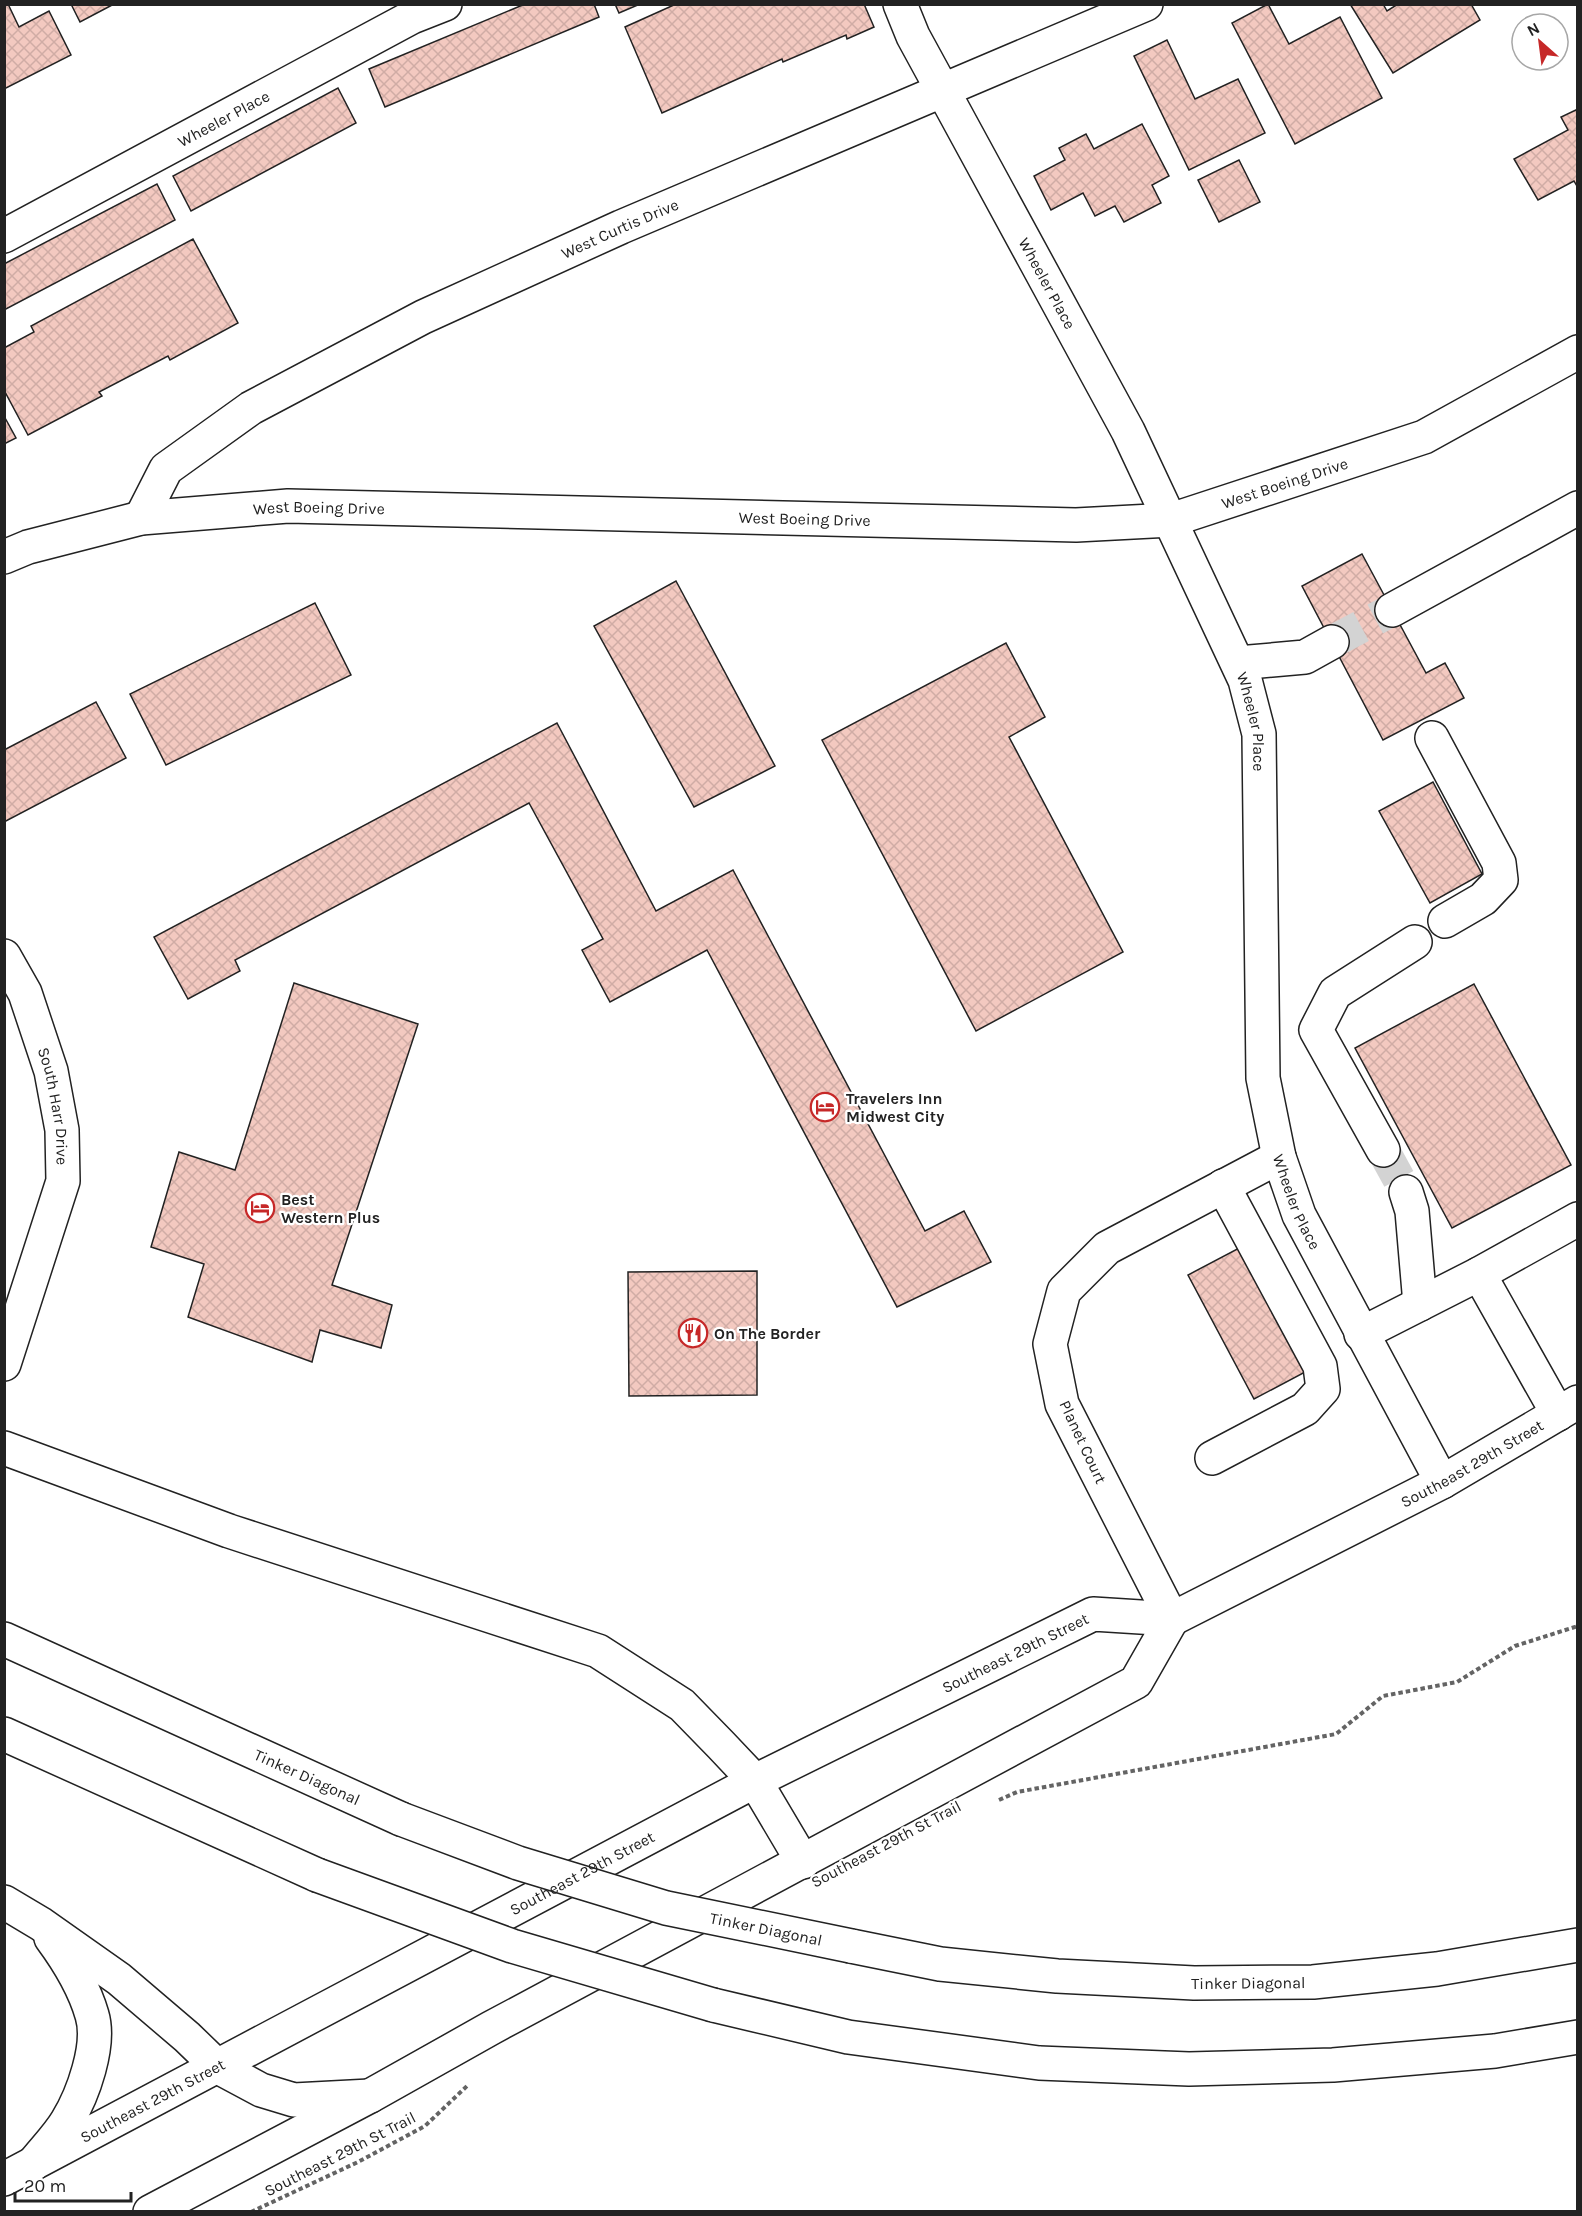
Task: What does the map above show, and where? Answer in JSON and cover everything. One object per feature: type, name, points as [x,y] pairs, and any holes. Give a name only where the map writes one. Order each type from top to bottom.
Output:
[{"type":"main road","name":"Wheeler Place","points":[[4,236],[412,17],[444,4]]},
{"type":"main road","name":"Wheeler Place","points":[[900,4],[913,36],[1128,431],[1245,680],[1259,734],[1263,1078],[1279,1157],[1299,1215],[1442,1482]]},
{"type":"main road","name":"West Curtis Drive","points":[[141,518],[166,469],[251,408],[423,317],[621,227],[1146,4]]},
{"type":"main road","name":"West Boeing Drive","points":[[4,557],[28,547],[141,518],[288,506],[1065,525],[1171,520],[1424,437],[1578,352]]},
{"type":"main road","points":[[1392,610],[1578,508]]},
{"type":"main road","points":[[1238,663],[1305,657],[1332,642]]},
{"type":"main road","points":[[1432,738],[1499,863],[1501,880],[1483,899],[1445,921]]},
{"type":"main road","points":[[1383,1150],[1316,1030],[1335,993],[1415,942]]},
{"type":"main road","name":"South Harr Drive","points":[[4,956],[25,993],[51,1071],[62,1130],[63,1181],[4,1364]]},
{"type":"main road","name":"Planet Court","points":[[1172,1619],[1062,1404],[1050,1344],[1064,1291],[1107,1248],[1279,1157]]},
{"type":"main road","points":[[1212,1458],[1305,1409],[1323,1389],[1320,1366],[1223,1186]]},
{"type":"main road","points":[[1406,1192],[1412,1211],[1420,1304]]},
{"type":"main road","points":[[1361,1334],[1578,1220]]},
{"type":"main road","points":[[1479,1274],[1568,1408]]},
{"type":"main road","name":"Southeast 29th Street","points":[[4,2179],[755,1781],[1093,1614],[1172,1619],[1442,1482],[1568,1408]]},
{"type":"main road","points":[[4,1448],[229,1531],[598,1651],[682,1705],[755,1781],[803,1862]]},
{"type":"main road","points":[[150,2211],[370,2096],[491,2028],[1136,1682],[1172,1619]]},
{"type":"main road","name":"Tinker Diagonal","points":[[4,1639],[401,1819],[518,1863],[666,1908],[940,1964],[1045,1975],[1194,1983],[1313,1982],[1437,1969],[1578,1945]]},
{"type":"main road","points":[[4,1734],[317,1875],[512,1946],[713,2005],[848,2037],[1039,2063],[1189,2069],[1334,2066],[1495,2052],[1578,2050]]},
{"type":"main road","points":[[4,1902],[41,1924],[119,1979],[187,2037],[218,2067],[261,2090],[294,2100],[370,2096]]},
{"type":"main road","points":[[33,2164],[67,2122],[83,2091],[93,2044],[93,2016],[69,1962],[41,1924]]},
{"type":"main road","points":[[1495,2052],[1578,2037]]},
{"type":"path","points":[[997,1801],[1017,1792],[1336,1734],[1383,1696],[1458,1682],[1515,1646],[1578,1626]]},
{"type":"path","name":"Southeast 29th St Trail","points":[[251,2211],[358,2162],[425,2126],[468,2086]]},
{"type":"building","points":[[4,4],[8,4],[19,27],[49,11],[71,55],[4,89]]},
{"type":"building","points":[[71,4],[114,4],[80,22]]},
{"type":"building","points":[[525,4],[594,4],[599,17],[385,107],[369,69]]},
{"type":"building","points":[[615,4],[640,4],[619,13]]},
{"type":"building","points":[[676,4],[864,4],[874,27],[847,39],[846,35],[783,62],[782,59],[662,113],[625,27]]},
{"type":"building","points":[[1268,4],[1289,44],[1340,17],[1382,98],[1295,144],[1232,23]]},
{"type":"building","points":[[1350,4],[1383,4],[1387,11],[1398,4],[1471,4],[1480,20],[1393,73]]},
{"type":"building","points":[[1167,40],[1195,99],[1238,79],[1265,133],[1189,170],[1134,56]]},
{"type":"building","points":[[338,88],[356,123],[191,211],[173,176]]},
{"type":"building","points":[[1578,109],[1578,188],[1574,181],[1538,200],[1514,159],[1568,130],[1561,117]]},
{"type":"building","points":[[1142,124],[1169,176],[1152,185],[1161,203],[1124,222],[1115,206],[1095,216],[1083,193],[1051,210],[1034,176],[1065,160],[1059,148],[1086,134],[1094,149]]},
{"type":"building","points":[[1239,160],[1260,202],[1219,222],[1198,180]]},
{"type":"building","points":[[157,184],[175,220],[4,310],[4,264]]},
{"type":"building","points":[[193,239],[238,323],[170,360],[168,356],[99,392],[102,396],[28,435],[4,390],[4,348],[34,332],[31,326]]},
{"type":"building","points":[[4,416],[16,438],[4,444]]},
{"type":"building","points":[[1362,554],[1426,673],[1445,663],[1464,698],[1383,740],[1302,586]]},
{"type":"building","points":[[676,581],[775,766],[694,807],[594,626]]},
{"type":"building","points":[[315,603],[351,675],[166,765],[130,694]]},
{"type":"building","points":[[1006,643],[1045,717],[1009,737],[1123,952],[976,1031],[822,740]]},
{"type":"building","points":[[96,702],[126,758],[4,822],[4,750]]},
{"type":"building","name":"Travelers Inn Midwest City","points":[[557,723],[656,911],[733,870],[925,1231],[964,1211],[991,1262],[897,1307],[707,950],[610,1002],[582,950],[603,939],[529,803],[235,960],[240,971],[188,999],[154,937]]},
{"type":"building","points":[[1433,782],[1482,874],[1430,903],[1379,811]]},
{"type":"building","name":"Best Western Plus","points":[[294,983],[418,1024],[332,1285],[392,1305],[381,1348],[320,1330],[312,1362],[188,1317],[204,1264],[151,1247],[179,1152],[235,1170]]},
{"type":"building","points":[[1474,984],[1571,1165],[1452,1228],[1355,1048]]},
{"type":"building","points":[[1243,1246],[1309,1370],[1254,1399],[1188,1275]]},
{"type":"building","name":"On The Border","points":[[757,1271],[757,1395],[629,1396],[628,1272]]},
{"type":"tunnel","points":[[1332,642],[1392,610]]},
{"type":"tunnel","points":[[1383,1150],[1406,1192]]},
{"type":"place","name":"Travelers Inn Midwest City","points":[[825,1107]]},
{"type":"place","name":"Best Western Plus","points":[[260,1208]]},
{"type":"place","name":"On The Border","points":[[693,1333]]}]
